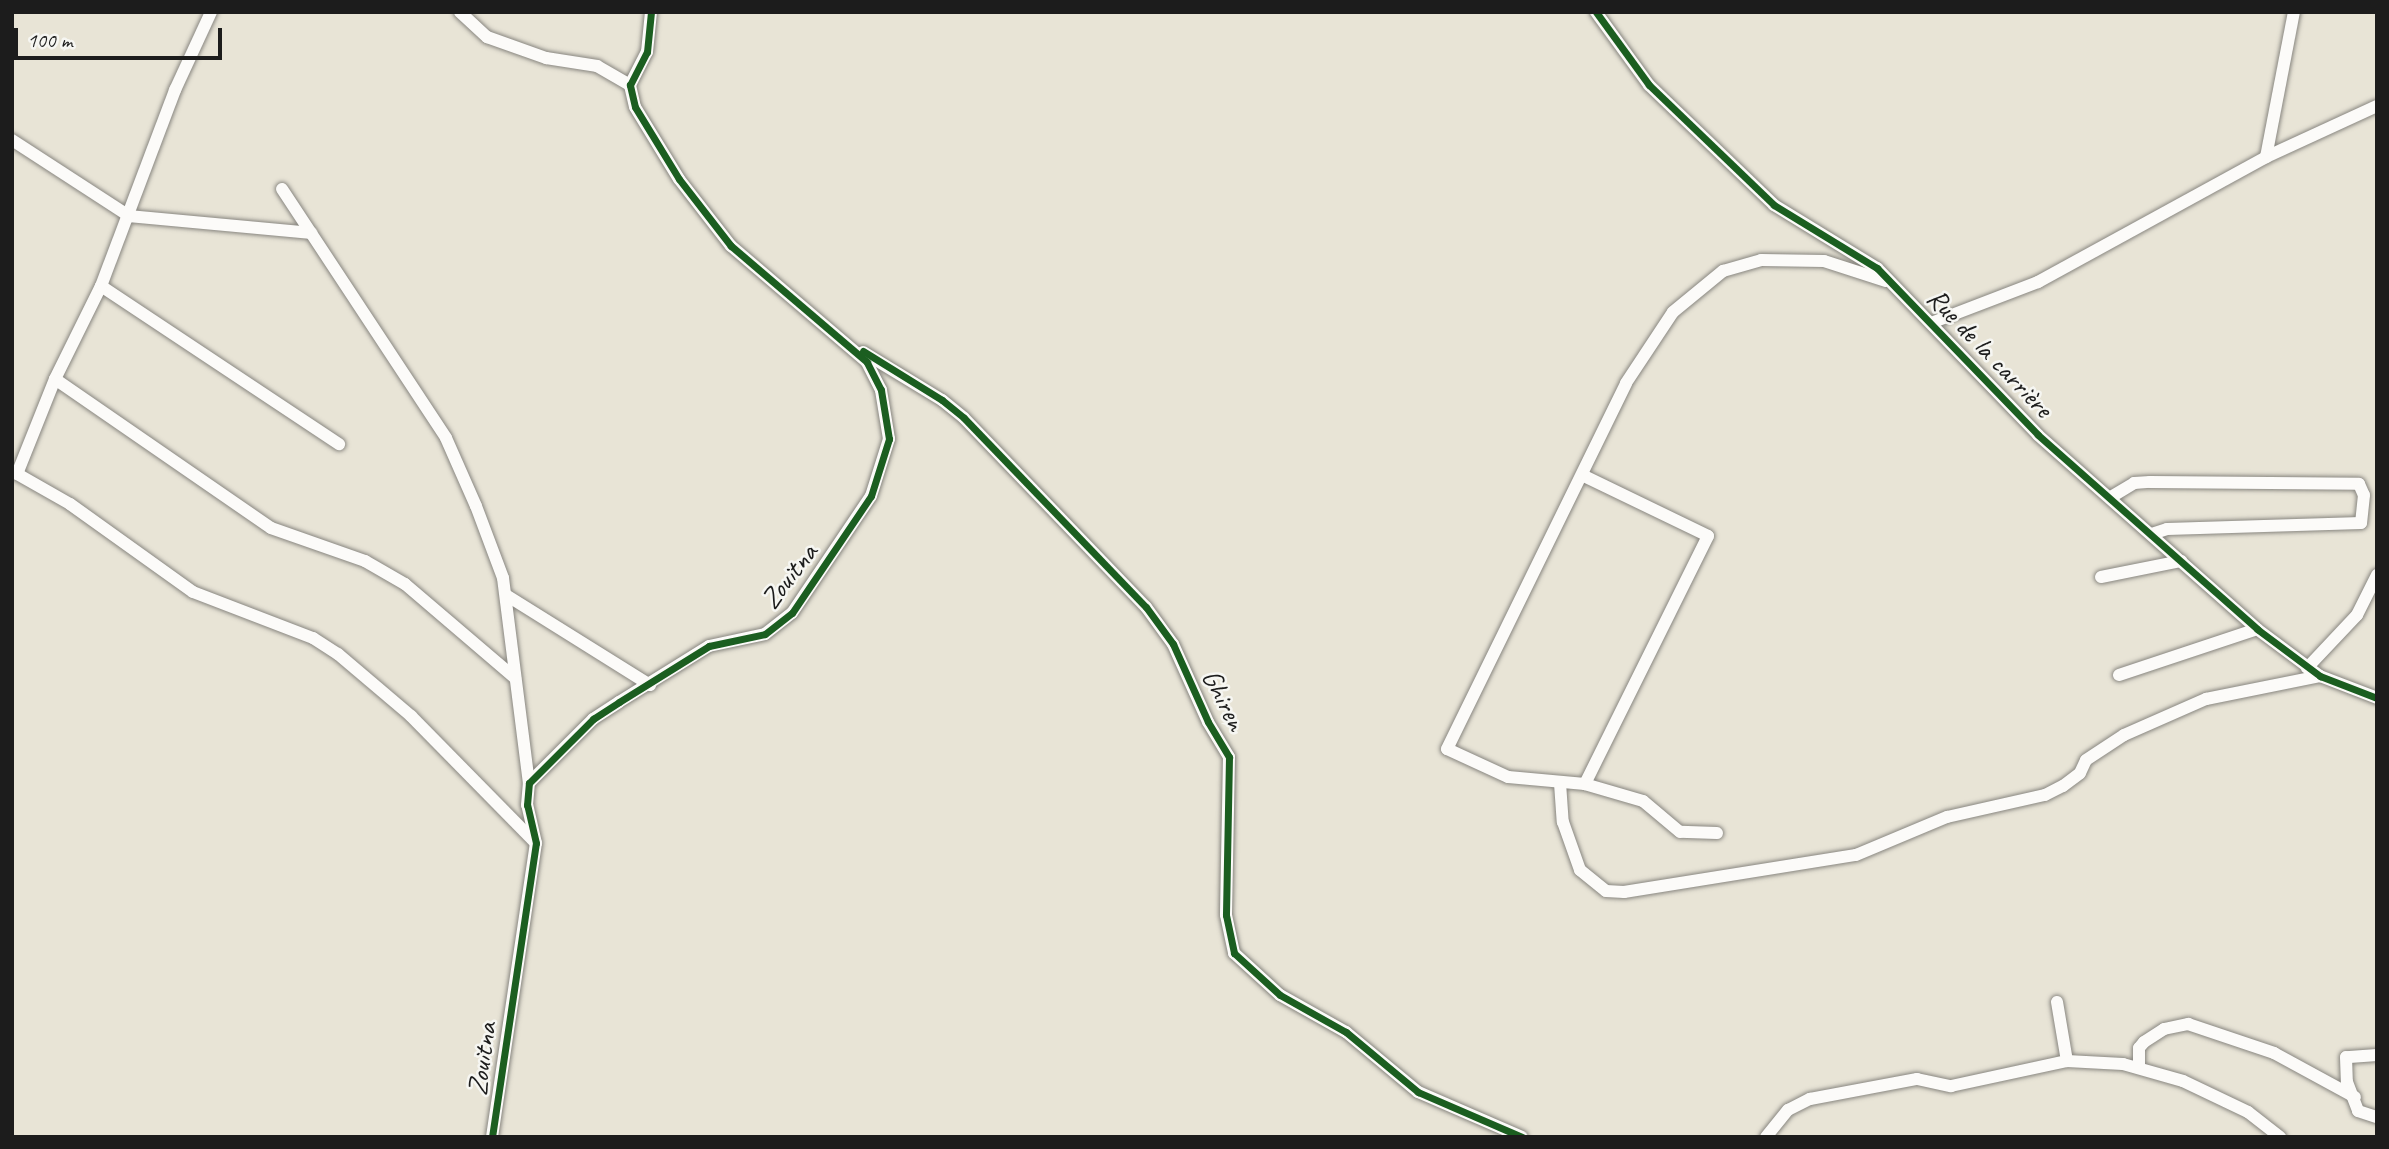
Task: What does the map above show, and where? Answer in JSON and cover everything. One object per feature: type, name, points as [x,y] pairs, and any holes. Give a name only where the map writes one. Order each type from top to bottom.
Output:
[{"type":"street","points":[[211,12],[175,90],[101,286],[55,379],[15,472],[70,504],[193,592],[313,638],[338,654],[431,735],[536,843]]},
{"type":"street","points":[[460,12],[487,37],[546,58],[597,66],[630,85],[647,51],[651,12]]},
{"type":"street","name":"Rue de la carrière","points":[[1596,12],[1649,85],[1774,205],[1877,268],[1900,288],[2038,435],[2111,496],[2257,629],[2320,676],[2377,698]]},
{"type":"street","points":[[2266,157],[2294,12]]},
{"type":"street","name":"Zouitna","points":[[492,1137],[536,843],[527,805],[529,783],[593,719],[720,640],[777,627],[792,613],[871,496],[885,461],[889,419],[881,390],[854,346],[731,246],[679,179],[635,107],[630,85]]},
{"type":"street","points":[[1931,323],[2038,282],[2266,157],[2377,106]]},
{"type":"street","points":[[12,140],[129,216],[311,233]]},
{"type":"street","points":[[282,189],[446,438],[481,518],[506,595],[529,783]]},
{"type":"street","points":[[1717,833],[1680,832],[1643,801],[1585,784],[1508,777],[1447,749],[1654,336],[1693,292],[1723,271],[1744,263],[1789,258],[1854,269],[1900,288]]},
{"type":"street","points":[[101,286],[339,444]]},
{"type":"street","name":"Ghiren","points":[[854,346],[942,400],[964,418],[1146,607],[1173,644],[1208,722],[1229,757],[1226,915],[1234,953],[1280,995],[1346,1032],[1418,1092],[1522,1137]]},
{"type":"street","points":[[55,379],[271,528],[365,561],[405,584],[515,678]]},
{"type":"street","points":[[1582,475],[1708,536],[1585,784]]},
{"type":"street","points":[[2111,496],[2134,483],[2150,482],[2359,484],[2364,495],[2361,523],[2167,528],[2152,534]]},
{"type":"street","points":[[2101,577],[2181,561]]},
{"type":"street","points":[[2307,668],[2357,615],[2377,575]]},
{"type":"street","points":[[506,595],[650,685]]},
{"type":"street","points":[[2119,675],[2257,629]]},
{"type":"street","points":[[1560,783],[1563,822],[1580,870],[1606,891],[1624,892],[1856,855],[1947,817],[2045,795],[2063,786],[2080,773],[2086,760],[2124,735],[2206,699],[2320,676]]},
{"type":"street","points":[[2057,1002],[2067,1060]]},
{"type":"street","points":[[2138,1068],[2139,1048],[2144,1042],[2164,1029],[2188,1024],[2274,1053],[2355,1097]]},
{"type":"street","points":[[2377,1055],[2346,1057],[2347,1082],[2355,1097],[2358,1111],[2377,1117]]},
{"type":"street","points":[[1766,1137],[1788,1110],[1810,1099],[1917,1079],[1951,1086],[2067,1060],[2138,1068],[2210,1092],[2248,1112],[2280,1137]]},
{"type":"cycle path","points":[[492,1137],[536,843],[527,805],[529,783],[593,719],[619,702],[709,646],[765,634],[792,613],[871,496],[889,439],[881,390],[867,362],[731,246],[679,179],[635,107],[630,85],[647,52],[651,12]]},
{"type":"cycle path","points":[[1596,12],[1649,85],[1774,205],[1877,268],[2038,435],[2257,629],[2320,676],[2377,698]]},
{"type":"cycle path","points":[[863,351],[942,400],[964,418],[1146,607],[1173,644],[1208,722],[1229,757],[1226,915],[1234,953],[1280,995],[1346,1032],[1418,1092],[1522,1137]]}]
